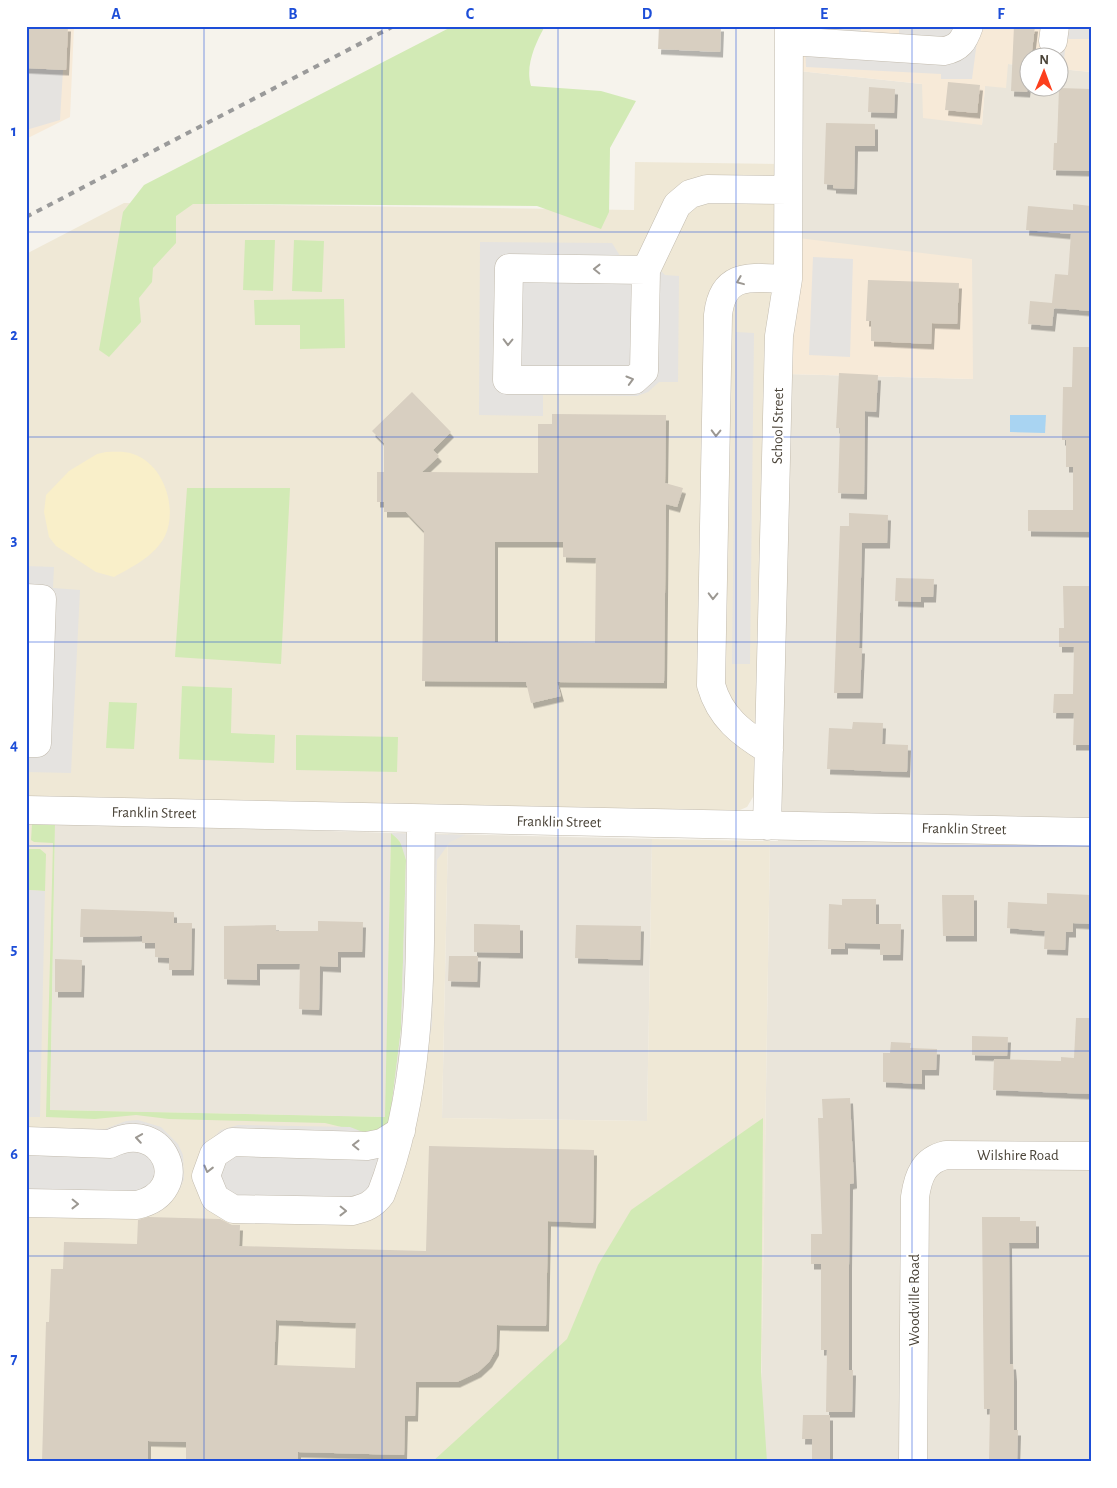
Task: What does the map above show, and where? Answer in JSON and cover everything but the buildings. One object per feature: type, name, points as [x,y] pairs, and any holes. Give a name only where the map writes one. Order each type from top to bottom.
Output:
[{"type":"street","points":[[789,34],[944,51],[951,50],[963,42],[969,26]]},
{"type":"street","name":"School Street","points":[[767,826],[779,336],[788,279],[789,34]]},
{"type":"street","points":[[646,270],[509,268],[507,380],[627,382],[640,376],[644,371],[646,270],[673,213],[683,199],[690,194],[707,189],[788,190]]},
{"type":"street","points":[[770,750],[751,739],[729,721],[718,704],[711,685],[718,315],[720,299],[726,289],[739,280],[751,278],[788,279]]},
{"type":"street","points":[[26,598],[42,599],[37,743],[26,743]]},
{"type":"street","name":"Franklin Street","points":[[27,810],[1091,832]]},
{"type":"street","points":[[401,1131],[382,1143],[367,1146],[232,1142],[214,1154],[206,1176],[215,1198],[232,1209],[352,1212],[364,1209],[375,1202],[382,1194],[401,1131],[417,1021],[421,819]]},
{"type":"street","points":[[26,1141],[110,1144],[121,1138],[143,1138],[160,1148],[167,1158],[169,1172],[167,1184],[161,1193],[154,1199],[137,1205],[26,1203]]},
{"type":"street","name":"Wilshire Road","points":[[946,1155],[1091,1156]]},
{"type":"street","name":"Woodville Road","points":[[913,1462],[916,1184],[923,1169],[934,1157],[946,1155]]},
{"type":"shaded area","points":[[26,26],[74,26],[70,117],[26,139]]},
{"type":"shaded area","points":[[800,26],[1091,26],[1091,72],[1070,70],[1070,48],[1020,48],[1020,65],[1008,64],[1006,88],[985,86],[982,125],[923,118],[922,84],[799,71]]},
{"type":"shaded area","points":[[804,26],[861,26],[861,31],[899,37],[899,26],[979,26],[972,79],[941,79],[941,74],[806,67]]},
{"type":"shaded area","points":[[1042,26],[1091,26],[1091,39],[1066,39],[1065,48],[1041,48]]},
{"type":"shaded area","points":[[1008,64],[1020,65],[1020,98],[1070,98],[1070,70],[1091,72],[1091,1462],[760,1462],[770,841],[778,841],[786,374],[973,379],[798,238],[799,71],[922,84],[982,125],[985,86]]},
{"type":"shaded area","points":[[26,68],[63,70],[60,120],[26,130]]},
{"type":"shaded area","points":[[635,162],[780,164],[777,279],[765,335],[756,792],[747,807],[733,813],[26,797],[26,254],[124,203],[634,210]]},
{"type":"shaded area","points":[[798,238],[972,259],[973,379],[786,374]]},
{"type":"shaded area","points":[[480,242],[612,243],[622,259],[661,271],[665,275],[679,276],[678,382],[659,382],[648,392],[637,396],[543,395],[543,416],[479,415]]},
{"type":"shaded area","points":[[813,257],[853,259],[850,357],[809,355]]},
{"type":"shaded area","points":[[736,332],[754,333],[750,664],[732,664]]},
{"type":"shaded area","points":[[26,566],[54,567],[53,588],[80,590],[71,773],[26,772]]},
{"type":"shaded area","points":[[26,821],[55,822],[50,1110],[385,1117],[391,833],[448,834],[442,1118],[647,1121],[652,839],[770,841],[760,1462],[26,1462]]},
{"type":"shaded area","points":[[55,822],[391,833],[386,1117],[50,1110]]},
{"type":"shaded area","points":[[391,833],[465,835],[450,842],[437,860],[432,1025],[406,1165],[398,1190],[388,1208],[370,1220],[360,1223],[235,1220],[207,1144],[221,1130],[238,1125],[350,1127],[368,1134],[389,1126],[401,1029],[406,860],[400,841]]},
{"type":"shaded area","points":[[448,834],[652,839],[647,1121],[442,1118]]},
{"type":"shaded area","points":[[26,890],[45,891],[40,1117],[26,1117]]},
{"type":"shaded area","points":[[138,1120],[161,1127],[178,1144],[183,1155],[184,1179],[180,1189],[166,1207],[157,1213],[134,1218],[26,1215],[26,1127],[105,1129],[126,1121]]},
{"type":"green space","points":[[453,26],[545,26],[530,63],[529,78],[531,86],[601,91],[636,101],[610,148],[609,212],[601,229],[537,206],[193,204],[176,216],[176,243],[153,268],[152,282],[139,298],[141,322],[109,357],[99,350],[123,212],[144,185]]},
{"type":"green space","points":[[245,240],[275,240],[273,291],[243,290]]},
{"type":"green space","points":[[294,240],[324,241],[322,292],[292,291]]},
{"type":"green space","points":[[344,299],[345,348],[300,349],[300,325],[255,325],[254,300]]},
{"type":"green space","points":[[187,488],[290,488],[281,664],[175,657]]},
{"type":"green space","points":[[182,686],[232,688],[231,733],[275,735],[274,763],[179,759]]},
{"type":"green space","points":[[109,702],[137,703],[134,749],[106,748]]},
{"type":"green space","points":[[296,735],[398,737],[397,772],[296,770]]},
{"type":"green space","points":[[55,822],[50,1110],[385,1117],[391,833],[403,848],[406,860],[401,1029],[389,1126],[382,1133],[362,1132],[325,1123],[169,1119],[136,1115],[95,1119],[46,1117],[53,843],[34,842],[31,840],[32,824]]},
{"type":"green space","points":[[26,849],[40,849],[46,854],[45,891],[26,890]]},
{"type":"green space","points":[[763,1118],[761,1372],[767,1462],[432,1462],[567,1339],[598,1265],[631,1210]]},
{"type":"sand","points":[[106,452],[133,454],[144,459],[153,467],[166,488],[170,513],[169,525],[161,543],[149,555],[114,577],[96,572],[56,546],[49,537],[44,512],[46,495],[69,471],[97,454]]},
{"type":"water","points":[[1010,415],[1046,415],[1045,433],[1010,432]]},
{"type":"railway","points":[[26,217],[394,26]]}]
